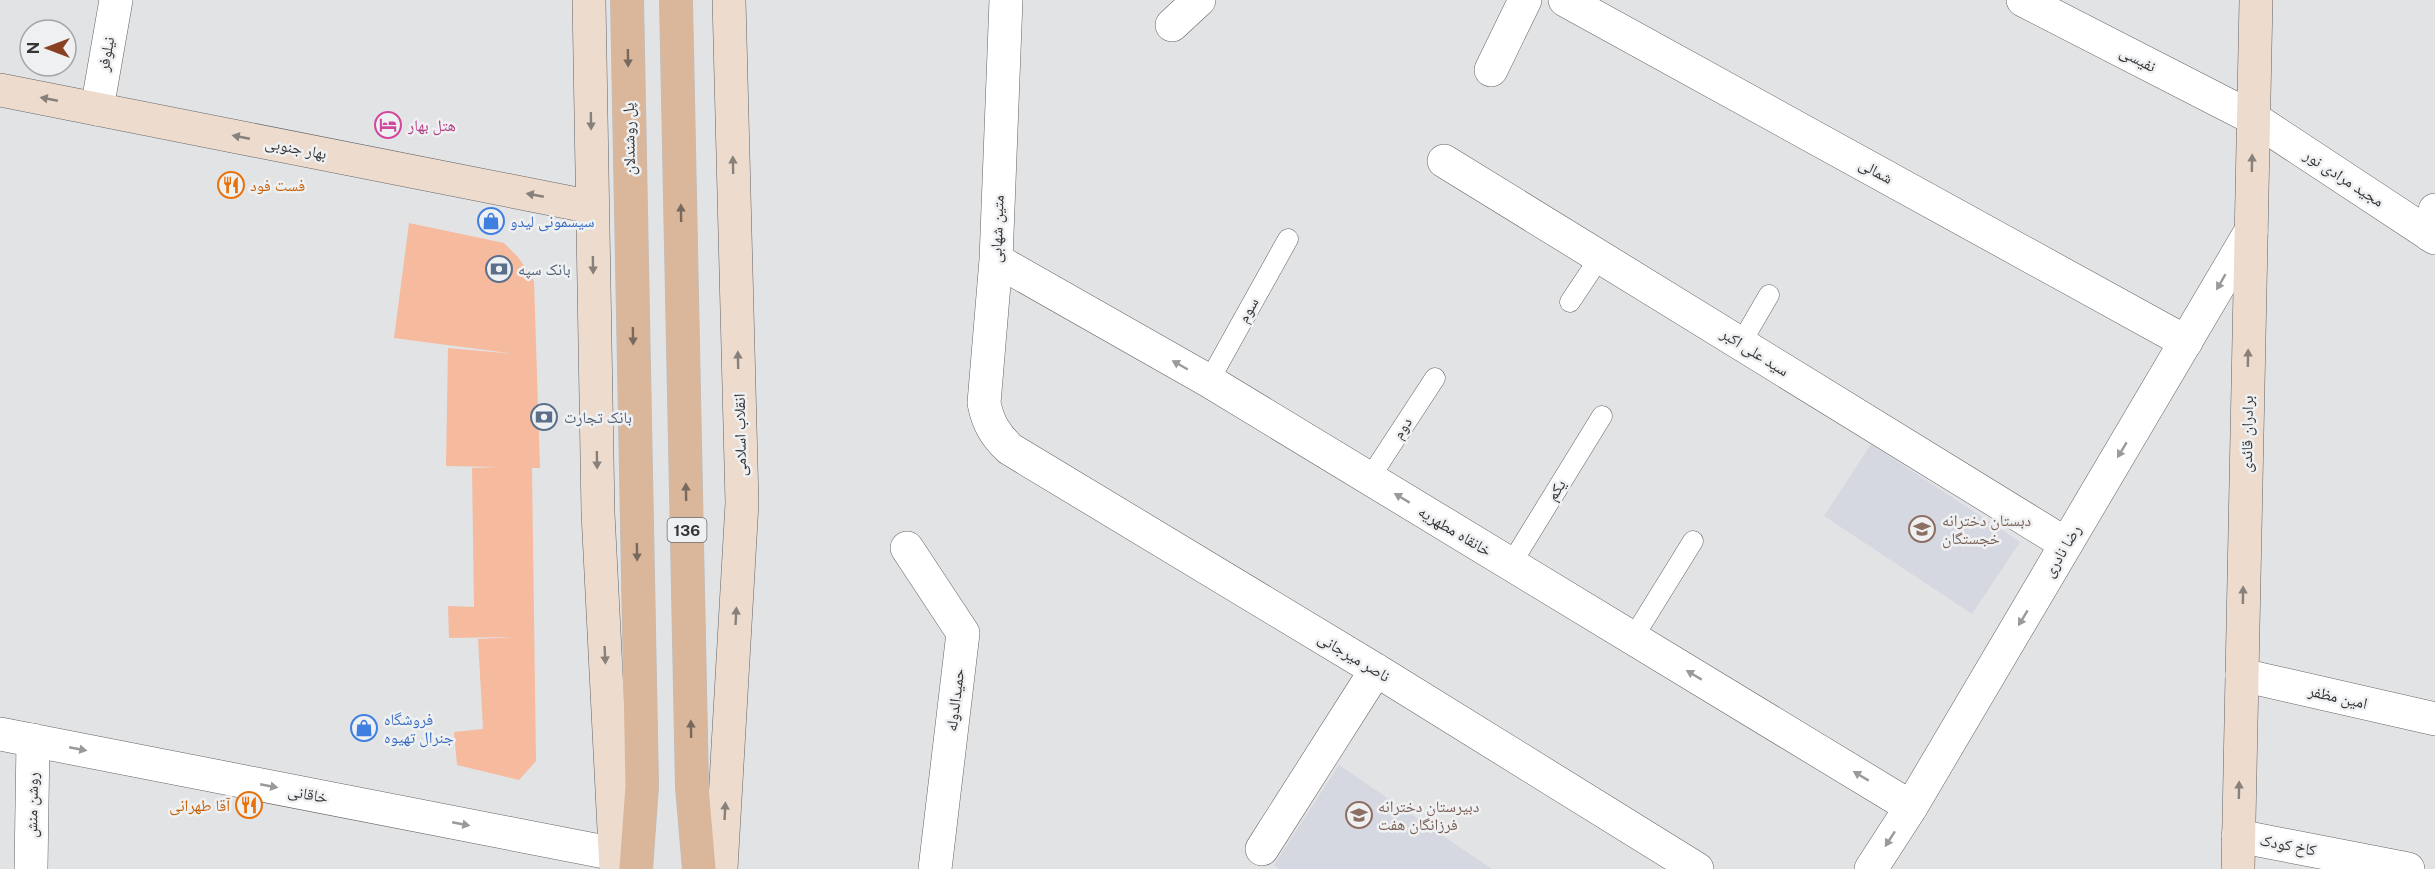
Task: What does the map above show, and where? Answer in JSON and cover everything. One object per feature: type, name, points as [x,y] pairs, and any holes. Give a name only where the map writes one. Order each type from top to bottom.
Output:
[{"type":"main road","points":[[589,0],[598,513],[622,864]]},
{"type":"main road","name":"پل روشندلان","points":[[627,0],[642,786]]},
{"type":"main road","name":"136","points":[[676,0],[692,787],[699,869]]},
{"type":"main road","name":"انقلاب اسلامی","points":[[722,869],[742,503],[729,0]]},
{"type":"main road","name":"برادران قائدی","points":[[2238,869],[2256,0]]},
{"type":"main road","name":"بهار جنوبی","points":[[0,90],[592,207]]},
{"type":"main road","points":[[622,864],[642,786]]},
{"type":"street","name":"نیلوفر","points":[[97,109],[116,0]]},
{"type":"street","name":"متین شهابی","points":[[1006,0],[996,260],[984,403],[988,421],[997,436],[1010,449]]},
{"type":"street","points":[[1172,25],[1200,0]]},
{"type":"street","points":[[1491,70],[1525,0]]},
{"type":"street","name":"شمالی","points":[[1565,0],[2186,342]]},
{"type":"street","name":"نفیسی","points":[[2023,0],[2253,118]]},
{"type":"street","name":"مجید مرادی نور","points":[[2253,118],[2433,228]]},
{"type":"street","name":"سید علی اکبر","points":[[1444,161],[2066,544]]},
{"type":"street","name":"رضا نادری","points":[[1871,869],[1911,807],[2251,231]]},
{"type":"street","name":"خانقاه مطهریه","points":[[996,260],[1209,381],[1911,807]]},
{"type":"street","name":"ناصر میرجانی","points":[[1010,449],[1376,670],[1696,869]]},
{"type":"street","name":"حمیدالدوله","points":[[907,548],[963,633],[935,869]]},
{"type":"street","points":[[1262,849],[1376,670]]},
{"type":"street","name":"امین مظفر","points":[[2242,675],[2435,719]]},
{"type":"street","name":"خاقانی","points":[[0,734],[622,864]]},
{"type":"street","name":"روشن منش","points":[[31,869],[33,740]]},
{"type":"street","name":"کاخ کودک","points":[[2238,836],[2408,869]]},
{"type":"lane","name":"سوم","points":[[1209,381],[1288,239]]},
{"type":"lane","points":[[1570,302],[1600,257]]},
{"type":"lane","points":[[1741,343],[1769,295]]},
{"type":"lane","name":"دوم","points":[[1369,478],[1435,378]]},
{"type":"lane","name":"یکم","points":[[1511,564],[1602,416]]},
{"type":"lane","points":[[1633,638],[1693,541]]},
{"type":"lane","points":[[642,786],[648,869]]},
{"type":"lane","points":[[692,787],[692,869]]},
{"type":"shaded area","name":"دبستان دخترانه خجستگان","points":[[1871,444],[2020,542],[1972,614],[1824,516]]},
{"type":"shaded area","name":"دبیرستان دخترانه فرزانگان هفت","points":[[1339,765],[1492,869],[1279,869],[1274,865]]},
{"type":"building","points":[[409,223],[504,243],[518,257],[534,281],[540,468],[532,468],[536,761],[519,780],[457,765],[454,732],[483,729],[478,639],[513,637],[449,638],[448,606],[474,607],[472,468],[498,467],[446,466],[448,348],[515,354],[394,338]]},
{"type":"place","name":"هتل بهار","points":[[388,125]]},
{"type":"place","name":"فست فود","points":[[231,185]]},
{"type":"place","name":"سیسمونی لیدو","points":[[491,221]]},
{"type":"place","name":"بانک سپه","points":[[499,269]]},
{"type":"place","name":"بانک تجارت","points":[[544,417]]},
{"type":"place","name":"دبستان دخترانه خجستگان","points":[[1922,529]]},
{"type":"place","name":"فروشگاه جنرال تهیوه","points":[[364,728]]},
{"type":"place","name":"آقا طهرانی","points":[[249,805]]},
{"type":"place","name":"دبیرستان دخترانه فرزانگان هفت","points":[[1359,815]]}]
